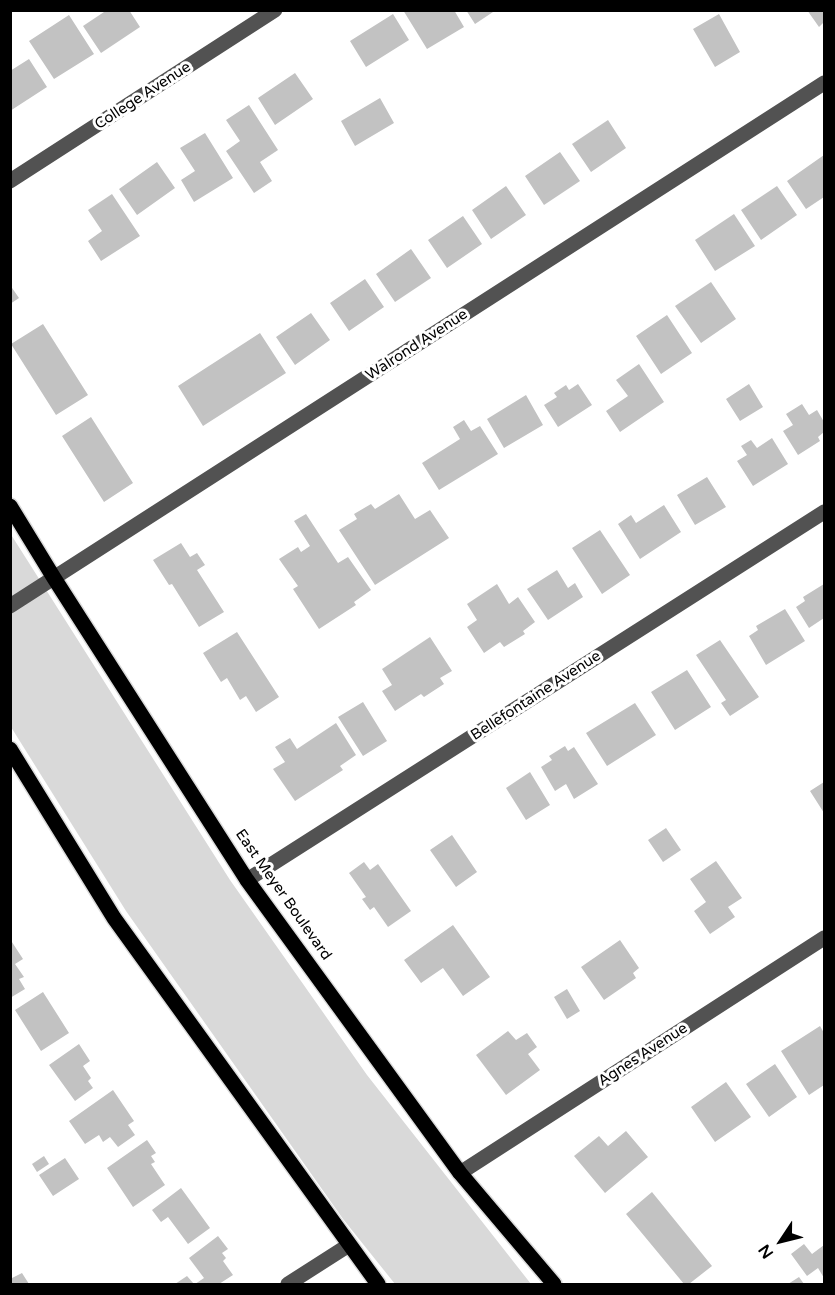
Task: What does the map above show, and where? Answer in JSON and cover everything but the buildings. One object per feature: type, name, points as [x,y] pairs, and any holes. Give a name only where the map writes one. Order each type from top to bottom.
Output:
[{"type":"main road","name":"East Meyer Boulevard","points":[[10,506],[248,880],[460,1173],[554,1284]]},
{"type":"main road","points":[[10,749],[114,918],[378,1284]]},
{"type":"street","name":"College Avenue","points":[[10,181],[275,10]]},
{"type":"street","name":"Walrond Avenue","points":[[10,606],[825,83]]},
{"type":"street","name":"Bellefontaine Avenue","points":[[248,880],[825,512]]},
{"type":"street","name":"Agnes Avenue","points":[[460,1173],[825,938]]},
{"type":"street","points":[[288,1284],[349,1245]]},
{"type":"shaded area","points":[[10,533],[230,880],[367,1075],[531,1284],[395,1284],[343,1219],[126,911],[11,727]]}]
